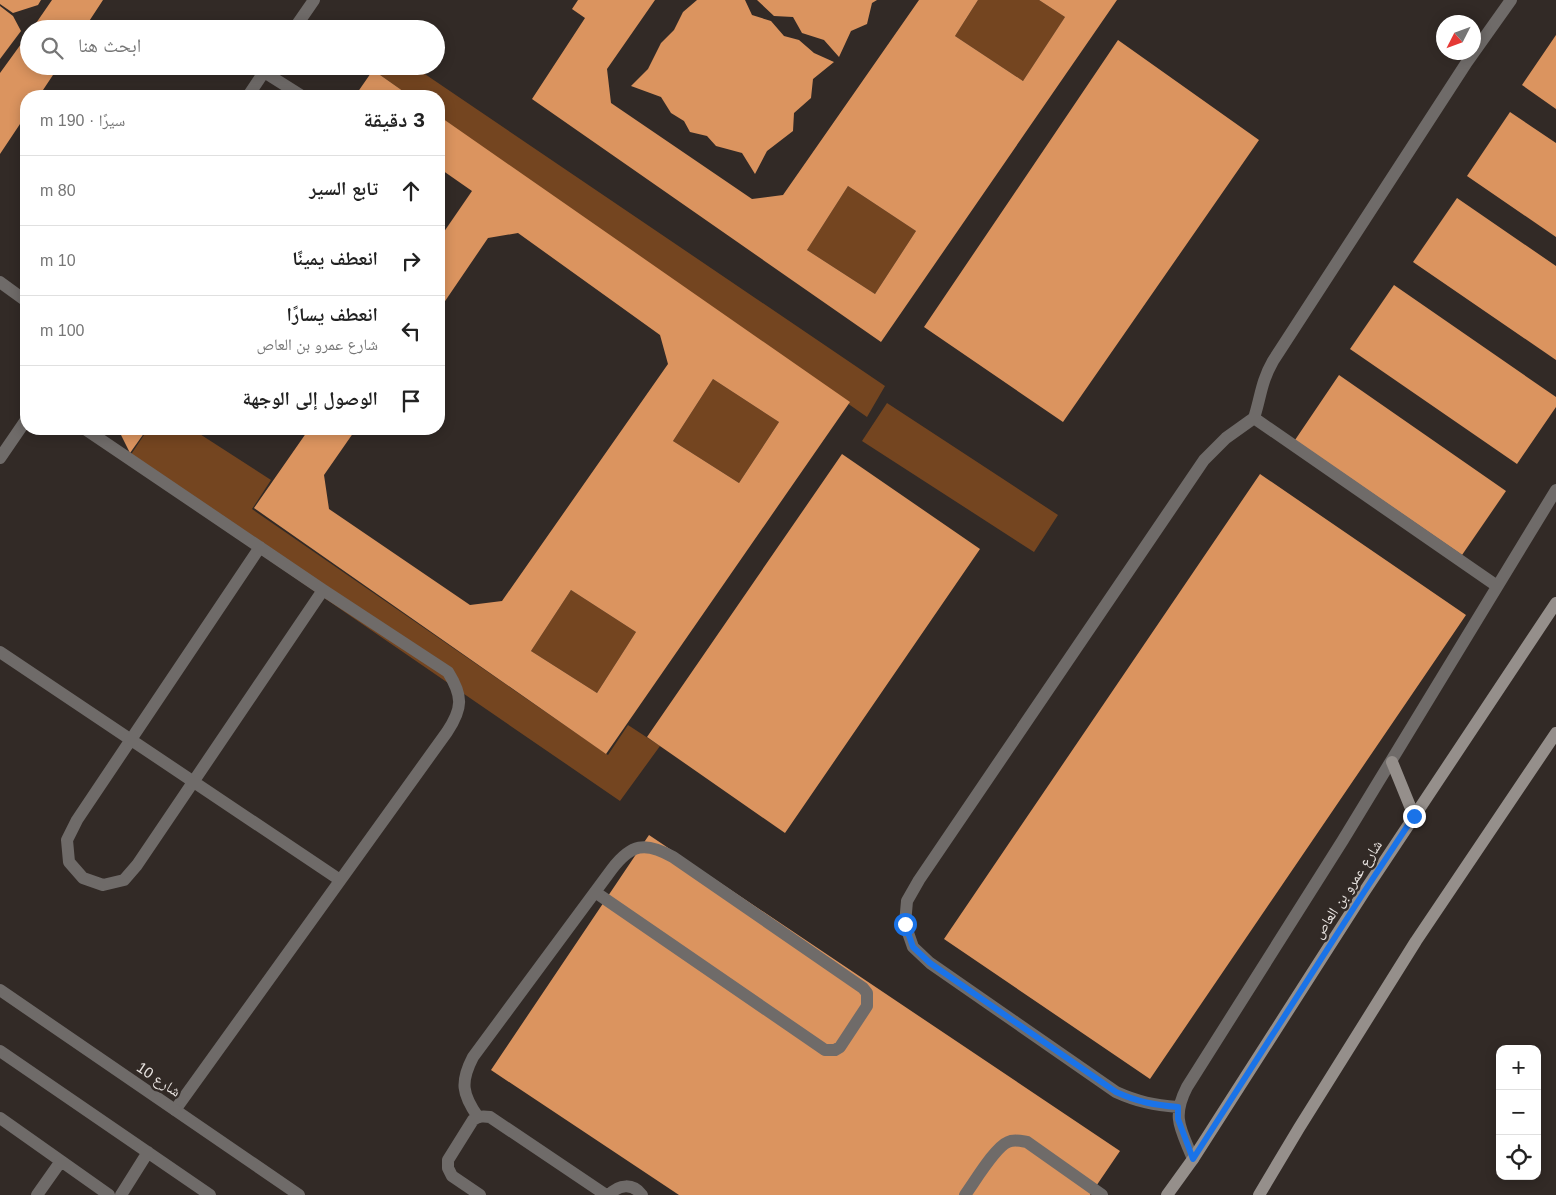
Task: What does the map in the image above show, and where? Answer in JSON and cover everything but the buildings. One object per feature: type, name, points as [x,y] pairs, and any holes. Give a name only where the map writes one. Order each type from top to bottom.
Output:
[{"type":"main road","name":"شارع عمرو بن العاص","points":[[1167,1195],[1176,1189],[1193,1159],[1364,892],[1556,602]]},
{"type":"main road","points":[[1259,1195],[1416,941],[1556,733]]},
{"type":"main road","points":[[1392,762],[1414,816]]},
{"type":"street","points":[[300,20],[314,0]]},
{"type":"street","points":[[1178,1107],[1157,1106],[1135,1101],[1116,1092],[930,963],[913,947],[905,924],[907,901],[919,880],[1204,460],[1226,438],[1254,418],[1260,389],[1273,361],[1467,62],[1511,0]]},
{"type":"street","points":[[252,90],[262,75]]},
{"type":"street","points":[[274,75],[294,90]]},
{"type":"street","points":[[0,282],[20,296]]},
{"type":"street","points":[[1254,418],[1497,586]]},
{"type":"street","points":[[0,458],[20,429]]},
{"type":"street","points":[[93,435],[448,672],[457,686],[460,702],[456,718],[175,1110]]},
{"type":"street","points":[[1193,1159],[1178,1119],[1178,1107],[1187,1087],[1392,762],[1556,490]]},
{"type":"street","points":[[260,547],[76,820],[67,840],[69,862],[83,878],[103,885],[124,880],[137,865],[323,590]]},
{"type":"street","points":[[0,652],[340,880]]},
{"type":"street","points":[[595,892],[824,1050],[835,1050],[840,1047],[867,1006],[867,993],[863,988],[681,862],[657,848],[639,847],[623,855],[595,892],[469,1064],[466,1070],[464,1086],[467,1101],[478,1116],[490,1117],[608,1195],[614,1189],[624,1186],[633,1187],[642,1195]]},
{"type":"street","name":"شارع 10","points":[[0,990],[299,1195]]},
{"type":"street","points":[[0,1051],[210,1195]]},
{"type":"street","points":[[478,1116],[468,1126],[448,1160],[448,1168],[452,1176],[480,1195]]},
{"type":"street","points":[[0,1118],[109,1195]]},
{"type":"street","points":[[965,1195],[1000,1148],[1008,1142],[1017,1140],[1027,1142],[1102,1195]]},
{"type":"street","points":[[120,1195],[148,1152]]},
{"type":"street","points":[[37,1195],[61,1161]]},
{"type":"shaded area","points":[[978,0],[1039,0],[1065,17],[1023,81],[955,36]]},
{"type":"shaded area","points":[[380,75],[426,75],[885,386],[867,417],[445,121],[445,90],[401,90]]},
{"type":"shaded area","points":[[848,186],[916,231],[875,294],[807,250]]},
{"type":"shaded area","points":[[713,379],[779,422],[739,483],[673,441]]},
{"type":"shaded area","points":[[887,403],[1058,515],[1034,552],[862,441]]},
{"type":"shaded area","points":[[144,435],[201,435],[271,480],[252,509],[608,755],[628,725],[660,746],[620,801],[126,462]]},
{"type":"shaded area","points":[[571,590],[636,632],[597,693],[531,651]]},
{"type":"route","points":[[905,924],[913,947],[930,963],[1116,1092],[1135,1101],[1157,1106],[1178,1107],[1178,1119],[1193,1159],[1414,816]]}]
